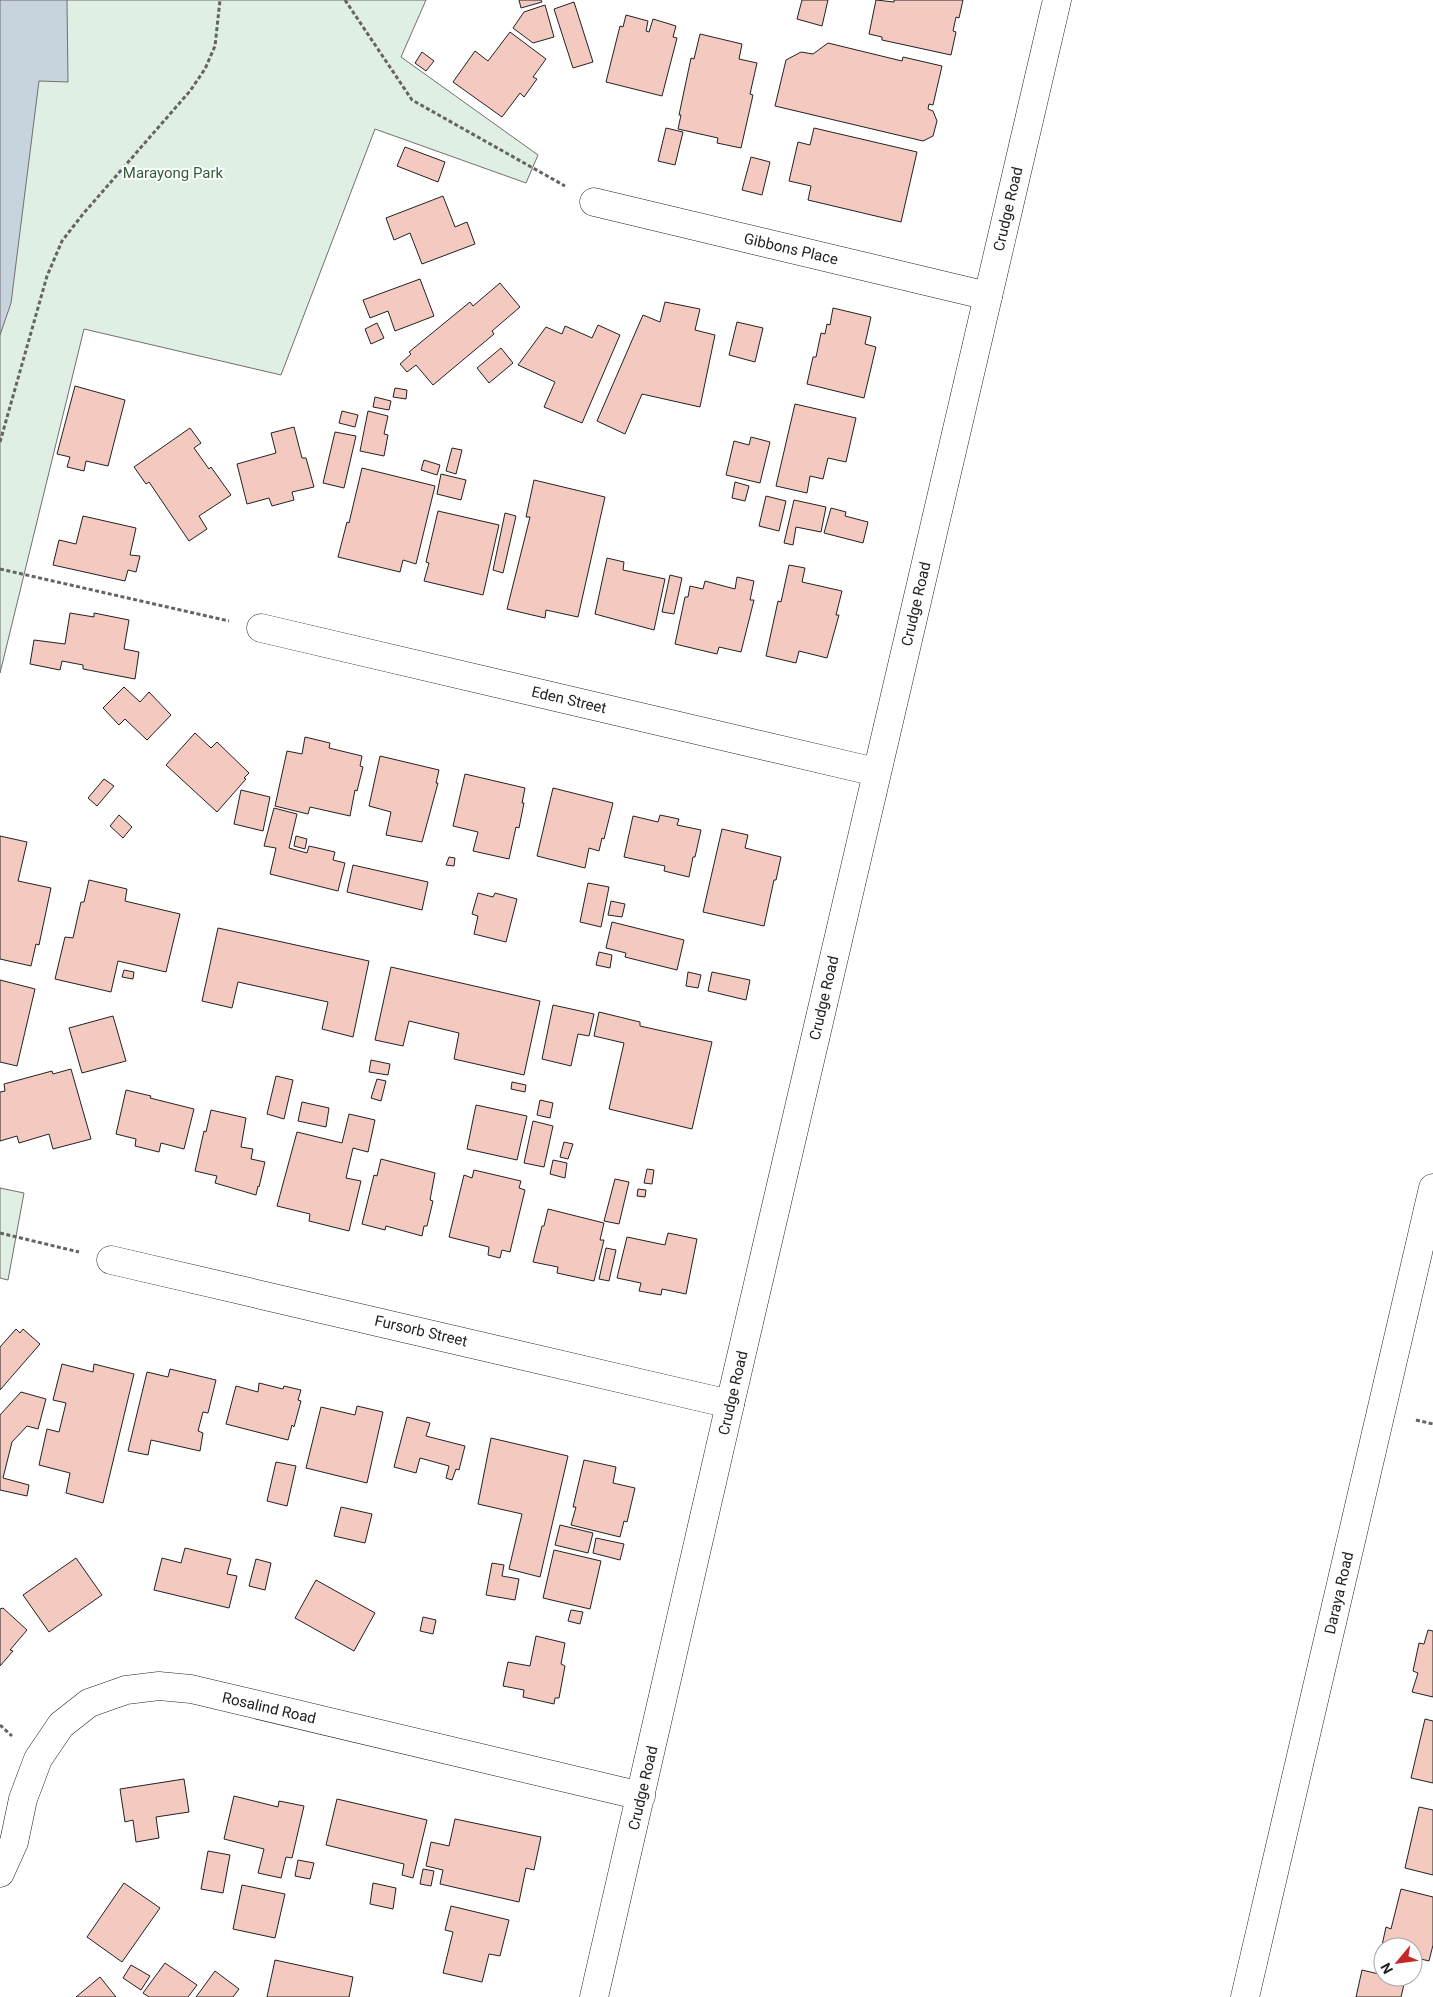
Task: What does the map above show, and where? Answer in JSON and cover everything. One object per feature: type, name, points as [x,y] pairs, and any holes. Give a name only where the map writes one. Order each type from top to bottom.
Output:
[{"type":"street","name":"Crudge Road","points":[[594,1997],[876,772],[1057,0]]},
{"type":"street","name":"Gibbons Place","points":[[594,202],[988,296]]},
{"type":"street","name":"Eden Street","points":[[261,628],[876,772]]},
{"type":"street","name":"Daraya Road","points":[[1245,1997],[1433,1188]]},
{"type":"street","name":"Fursorb Street","points":[[111,1260],[730,1404]]},
{"type":"street","name":"Rosalind Road","points":[[0,1873],[14,1842],[23,1799],[38,1759],[61,1725],[89,1703],[126,1690],[159,1686],[191,1689],[641,1796]]},
{"type":"path","points":[[0,442],[47,276],[62,241],[83,214],[190,91],[205,69],[215,46],[220,0]]},
{"type":"path","points":[[345,0],[412,100],[594,202]]},
{"type":"path","points":[[0,569],[261,628]]},
{"type":"path","points":[[0,1233],[111,1260]]},
{"type":"path","points":[[1416,1420],[1433,1424]]},
{"type":"green space","name":"Marayong Park","points":[[0,0],[426,0],[401,57],[538,155],[526,183],[375,129],[281,375],[84,329],[0,673]]},
{"type":"green space","points":[[0,1188],[24,1193],[8,1280],[0,1278]]},
{"type":"shaded area","points":[[0,0],[67,0],[68,82],[39,81],[11,303],[0,335]]},
{"type":"building","points":[[519,0],[541,0],[542,2],[521,8]]},
{"type":"building","points":[[802,0],[828,0],[822,26],[797,19]]},
{"type":"building","points":[[876,0],[894,2],[894,0],[963,0],[959,18],[956,17],[953,31],[956,32],[951,55],[882,40],[882,37],[869,34]]},
{"type":"building","points":[[574,2],[593,62],[573,68],[554,9]]},
{"type":"building","points":[[545,5],[554,37],[533,43],[513,28],[524,12]]},
{"type":"building","points":[[626,15],[648,21],[646,31],[649,32],[653,19],[676,26],[673,37],[677,38],[662,96],[606,82],[620,26],[623,27]]},
{"type":"building","points":[[510,32],[546,59],[533,77],[537,79],[524,97],[520,93],[502,117],[453,82],[475,51],[488,61]]},
{"type":"building","points":[[700,34],[742,44],[739,59],[757,63],[750,94],[753,95],[741,148],[717,143],[718,138],[678,129],[681,115],[679,115],[691,58],[694,59]]},
{"type":"building","points":[[828,43],[902,61],[903,57],[942,66],[933,105],[929,104],[928,109],[933,111],[937,121],[933,136],[923,141],[775,106],[786,60],[801,52],[813,54]]},
{"type":"building","points":[[422,52],[434,61],[426,71],[415,63]]},
{"type":"building","points":[[666,128],[683,132],[675,165],[658,161]]},
{"type":"building","points":[[814,128],[917,152],[901,222],[808,200],[811,186],[789,181],[798,142],[810,145]]},
{"type":"building","points":[[405,147],[445,162],[438,182],[397,166]]},
{"type":"building","points":[[751,157],[770,162],[762,195],[742,190]]},
{"type":"building","points":[[443,196],[455,227],[467,222],[475,244],[422,264],[410,233],[394,240],[386,218]]},
{"type":"building","points":[[420,279],[434,316],[395,331],[388,311],[370,318],[363,300]]},
{"type":"building","points":[[500,283],[520,307],[492,331],[494,334],[433,385],[416,365],[407,372],[400,364],[411,354],[409,352],[470,302],[473,306]]},
{"type":"building","points":[[665,302],[700,309],[695,330],[715,335],[700,407],[642,394],[625,434],[597,421],[643,315],[660,322]]},
{"type":"building","points":[[833,308],[871,317],[865,344],[876,347],[864,398],[807,384],[813,357],[816,357],[821,333],[825,334],[827,324],[830,325]]},
{"type":"building","points":[[737,322],[763,328],[755,362],[729,355]]},
{"type":"building","points":[[377,323],[384,338],[371,344],[365,329]]},
{"type":"building","points":[[598,325],[620,335],[582,423],[544,407],[555,382],[518,365],[546,327],[562,334],[565,326],[592,338]]},
{"type":"building","points":[[501,348],[513,363],[489,383],[477,368]]},
{"type":"building","points":[[75,386],[125,400],[108,466],[86,461],[84,471],[67,467],[70,457],[57,454]]},
{"type":"building","points":[[395,388],[407,390],[406,399],[393,397]]},
{"type":"building","points":[[375,397],[391,401],[389,410],[373,407]]},
{"type":"building","points":[[795,404],[856,418],[846,462],[828,458],[823,479],[810,476],[807,493],[776,486]]},
{"type":"building","points":[[342,411],[358,415],[355,427],[339,423]]},
{"type":"building","points":[[368,411],[388,416],[384,434],[388,435],[384,456],[360,451]]},
{"type":"building","points":[[294,427],[302,458],[306,458],[314,487],[292,492],[294,500],[272,506],[269,498],[247,504],[237,464],[276,453],[271,433]]},
{"type":"building","points":[[190,428],[201,443],[194,448],[209,469],[211,467],[231,495],[199,516],[207,529],[189,541],[149,482],[146,484],[134,467]]},
{"type":"building","points":[[335,432],[356,436],[344,488],[323,483]]},
{"type":"building","points":[[751,437],[770,442],[760,483],[726,475],[734,441],[749,445]]},
{"type":"building","points":[[452,448],[462,450],[456,474],[446,471]]},
{"type":"building","points":[[424,460],[440,465],[437,475],[421,470]]},
{"type":"building","points":[[362,468],[435,486],[416,564],[403,560],[400,572],[338,557],[347,522],[349,523]]},
{"type":"building","points":[[441,474],[466,480],[461,500],[437,494]]},
{"type":"building","points":[[534,480],[605,497],[578,617],[546,610],[545,618],[507,609],[530,517],[526,517]]},
{"type":"building","points":[[735,482],[749,486],[745,501],[732,498]]},
{"type":"building","points":[[766,496],[786,501],[779,531],[759,526]]},
{"type":"building","points":[[794,500],[826,507],[821,532],[796,527],[793,545],[784,543]]},
{"type":"building","points":[[831,508],[846,512],[845,516],[868,522],[863,543],[824,533]]},
{"type":"building","points":[[438,511],[499,525],[483,595],[424,581],[429,563],[426,562]]},
{"type":"building","points":[[505,513],[516,516],[503,573],[493,570]]},
{"type":"building","points":[[83,516],[136,528],[130,555],[140,556],[136,572],[128,570],[125,581],[53,565],[59,540],[76,544]]},
{"type":"building","points":[[607,558],[624,562],[623,570],[665,579],[654,630],[595,614]]},
{"type":"building","points":[[789,565],[805,568],[802,582],[842,591],[836,615],[839,615],[827,658],[799,651],[796,663],[766,656],[778,601],[781,602]]},
{"type":"building","points":[[670,575],[682,578],[674,614],[662,612]]},
{"type":"building","points":[[737,577],[754,581],[750,600],[754,600],[741,652],[719,647],[717,654],[675,644],[685,597],[688,597],[690,586],[703,589],[705,581],[735,589]]},
{"type":"building","points":[[70,613],[94,617],[94,613],[129,620],[124,649],[139,652],[135,679],[83,669],[83,665],[62,661],[60,670],[30,664],[34,640],[65,644]]},
{"type":"building","points":[[124,687],[140,702],[149,692],[171,715],[147,740],[125,719],[119,725],[103,708]]},
{"type":"building","points":[[195,733],[211,748],[217,742],[249,773],[217,812],[166,765]]},
{"type":"building","points":[[305,737],[330,743],[329,748],[362,756],[360,766],[363,767],[357,791],[355,790],[350,816],[310,807],[308,814],[275,806],[287,751],[302,754]]},
{"type":"building","points":[[380,756],[439,770],[436,783],[438,783],[422,842],[386,835],[391,812],[369,806]]},
{"type":"building","points":[[465,774],[525,788],[519,828],[516,827],[509,859],[473,851],[478,832],[453,826]]},
{"type":"building","points":[[104,779],[114,786],[97,806],[88,798]]},
{"type":"building","points":[[553,788],[613,803],[599,851],[589,848],[585,868],[537,856]]},
{"type":"building","points":[[241,790],[270,797],[263,831],[234,824]]},
{"type":"building","points":[[274,808],[297,814],[289,848],[307,853],[309,846],[335,852],[333,860],[345,863],[338,891],[270,874],[276,848],[264,846]]},
{"type":"building","points":[[119,815],[132,827],[123,838],[110,826]]},
{"type":"building","points":[[660,815],[679,819],[677,825],[701,830],[689,877],[664,871],[665,866],[624,857],[633,816],[658,822]]},
{"type":"building","points":[[722,829],[748,835],[745,848],[781,857],[764,926],[703,912]]},
{"type":"building","points":[[0,836],[27,842],[18,881],[51,888],[39,945],[36,944],[31,966],[0,959]]},
{"type":"building","points":[[296,836],[307,839],[305,849],[294,846]]},
{"type":"building","points":[[449,857],[455,858],[454,866],[446,865]]},
{"type":"building","points":[[353,865],[428,882],[422,910],[347,892]]},
{"type":"building","points":[[89,880],[127,889],[125,901],[180,914],[166,972],[118,961],[111,992],[55,979],[65,937],[73,938],[81,902],[84,902]]},
{"type":"building","points":[[588,883],[609,887],[601,927],[580,922]]},
{"type":"building","points":[[478,893],[493,897],[495,893],[517,899],[506,942],[474,934],[478,916],[472,914]]},
{"type":"building","points":[[611,901],[625,904],[622,917],[608,915]]},
{"type":"building","points":[[612,922],[684,940],[677,970],[625,957],[626,953],[606,948]]},
{"type":"building","points":[[218,928],[369,961],[353,1037],[322,1029],[328,1002],[238,982],[232,1008],[202,1001]]},
{"type":"building","points":[[599,952],[612,955],[610,968],[596,965]]},
{"type":"building","points":[[391,967],[540,1001],[524,1075],[454,1059],[459,1033],[409,1021],[403,1046],[375,1040]]},
{"type":"building","points":[[124,970],[134,972],[133,979],[122,977]]},
{"type":"building","points":[[688,972],[701,975],[698,988],[686,986]]},
{"type":"building","points":[[712,972],[750,980],[746,1000],[708,991]]},
{"type":"building","points":[[0,980],[35,989],[17,1066],[0,1062]]},
{"type":"building","points":[[553,1005],[594,1014],[589,1036],[578,1034],[571,1066],[542,1059]]},
{"type":"building","points":[[599,1012],[640,1022],[640,1026],[712,1042],[692,1129],[609,1109],[624,1043],[594,1036]]},
{"type":"building","points":[[113,1016],[126,1061],[82,1073],[69,1028]]},
{"type":"building","points":[[371,1060],[390,1064],[388,1075],[369,1072]]},
{"type":"building","points":[[71,1069],[91,1139],[53,1149],[49,1134],[19,1143],[17,1136],[0,1141],[0,1092],[5,1091],[4,1084],[52,1071],[53,1074]]},
{"type":"building","points":[[276,1076],[293,1080],[284,1119],[267,1114]]},
{"type":"building","points":[[377,1079],[386,1081],[381,1101],[371,1098]]},
{"type":"building","points":[[512,1082],[526,1085],[525,1092],[511,1089]]},
{"type":"building","points":[[126,1090],[194,1109],[184,1149],[161,1143],[159,1152],[135,1146],[136,1139],[116,1134]]},
{"type":"building","points":[[540,1100],[553,1103],[550,1118],[537,1115]]},
{"type":"building","points":[[302,1102],[329,1108],[326,1127],[298,1121]]},
{"type":"building","points":[[476,1105],[527,1116],[517,1160],[467,1149]]},
{"type":"building","points":[[211,1110],[246,1118],[241,1147],[253,1149],[251,1159],[265,1162],[256,1195],[215,1183],[217,1176],[195,1171]]},
{"type":"building","points":[[349,1114],[375,1120],[368,1152],[353,1148],[346,1178],[361,1181],[349,1231],[309,1221],[310,1214],[277,1206],[297,1132],[342,1143]]},
{"type":"building","points":[[533,1121],[553,1126],[544,1167],[524,1163]]},
{"type":"building","points":[[564,1142],[573,1144],[568,1159],[560,1157]]},
{"type":"building","points":[[381,1159],[435,1173],[430,1200],[433,1201],[427,1226],[424,1226],[422,1236],[386,1226],[385,1230],[362,1224],[374,1175],[377,1176]]},
{"type":"building","points":[[553,1160],[567,1163],[565,1178],[550,1174]]},
{"type":"building","points":[[647,1169],[654,1170],[652,1184],[644,1183]]},
{"type":"building","points":[[474,1170],[521,1181],[519,1188],[525,1190],[510,1252],[502,1250],[500,1258],[488,1255],[489,1247],[449,1237],[464,1175],[472,1178]]},
{"type":"building","points":[[615,1179],[629,1182],[619,1224],[604,1221]]},
{"type":"building","points":[[638,1189],[646,1190],[645,1197],[637,1196]]},
{"type":"building","points":[[548,1209],[604,1223],[600,1240],[604,1240],[594,1281],[557,1273],[558,1267],[533,1262]]},
{"type":"building","points":[[668,1233],[697,1239],[686,1294],[662,1289],[661,1295],[639,1291],[641,1283],[617,1278],[627,1237],[665,1245]]},
{"type":"building","points":[[606,1248],[616,1250],[609,1281],[599,1279]]},
{"type":"building","points":[[16,1329],[20,1333],[23,1329],[40,1344],[0,1390],[0,1347]]},
{"type":"building","points":[[62,1364],[93,1372],[94,1364],[134,1374],[103,1503],[66,1493],[70,1473],[39,1465],[47,1429],[59,1432],[66,1403],[53,1400]]},
{"type":"building","points":[[170,1369],[216,1380],[208,1413],[203,1412],[198,1431],[203,1433],[200,1451],[151,1440],[148,1455],[128,1451],[147,1372],[168,1377]]},
{"type":"building","points":[[259,1383],[283,1389],[284,1386],[301,1390],[298,1400],[301,1401],[294,1427],[292,1425],[288,1440],[226,1424],[236,1386],[258,1392]]},
{"type":"building","points":[[21,1392],[46,1399],[38,1429],[27,1426],[12,1442],[3,1478],[29,1485],[27,1496],[0,1490],[0,1415]]},
{"type":"building","points":[[357,1406],[383,1412],[367,1483],[306,1468],[321,1407],[355,1415]]},
{"type":"building","points":[[407,1417],[430,1423],[426,1436],[465,1446],[459,1470],[456,1469],[452,1480],[446,1478],[449,1466],[420,1458],[416,1473],[394,1467]]},
{"type":"building","points":[[491,1438],[568,1456],[540,1577],[509,1569],[522,1514],[478,1504]]},
{"type":"building","points":[[584,1460],[616,1467],[613,1483],[635,1488],[627,1522],[624,1521],[620,1537],[571,1525],[576,1507],[573,1507]]},
{"type":"building","points":[[276,1462],[296,1466],[287,1506],[267,1501]]},
{"type":"building","points":[[341,1507],[372,1514],[365,1543],[334,1536]]},
{"type":"building","points":[[560,1525],[593,1533],[588,1553],[555,1545]]},
{"type":"building","points":[[596,1538],[624,1544],[620,1560],[593,1553]]},
{"type":"building","points":[[185,1548],[231,1559],[227,1574],[237,1576],[229,1608],[154,1590],[162,1558],[181,1563]]},
{"type":"building","points":[[554,1550],[601,1561],[590,1609],[543,1598]]},
{"type":"building","points":[[76,1558],[102,1595],[49,1632],[23,1595]]},
{"type":"building","points":[[256,1559],[271,1563],[265,1590],[249,1586]]},
{"type":"building","points":[[492,1563],[504,1565],[502,1576],[519,1579],[515,1600],[486,1595]]},
{"type":"building","points":[[316,1580],[375,1613],[354,1651],[295,1618]]},
{"type":"building","points":[[3,1608],[27,1630],[10,1650],[13,1651],[0,1666],[0,1609]]},
{"type":"building","points":[[571,1610],[583,1612],[580,1624],[568,1621]]},
{"type":"building","points":[[423,1617],[436,1620],[433,1634],[420,1631]]},
{"type":"building","points":[[1428,1630],[1433,1631],[1433,1697],[1412,1692],[1418,1673],[1413,1671],[1419,1643],[1424,1644]]},
{"type":"building","points":[[536,1636],[565,1643],[561,1664],[565,1666],[559,1698],[555,1698],[554,1704],[523,1697],[524,1690],[503,1686],[508,1662],[530,1666]]},
{"type":"building","points":[[1425,1719],[1433,1721],[1433,1783],[1411,1778]]},
{"type":"building","points":[[184,1779],[189,1812],[156,1817],[159,1838],[136,1842],[133,1820],[125,1822],[120,1789]]},
{"type":"building","points":[[234,1796],[278,1807],[279,1801],[304,1806],[292,1858],[286,1857],[281,1878],[258,1873],[264,1849],[224,1839]]},
{"type":"building","points":[[337,1799],[427,1820],[413,1878],[402,1875],[404,1864],[326,1845]]},
{"type":"building","points":[[1419,1807],[1433,1810],[1433,1875],[1405,1868]]},
{"type":"building","points":[[455,1819],[541,1837],[534,1870],[526,1868],[519,1902],[440,1884],[443,1870],[426,1866],[431,1842],[449,1846]]},
{"type":"building","points":[[208,1851],[230,1855],[223,1893],[201,1889]]},
{"type":"building","points":[[298,1860],[314,1863],[310,1879],[295,1876]]},
{"type":"building","points":[[423,1869],[434,1871],[431,1886],[420,1884]]},
{"type":"building","points":[[124,1883],[160,1908],[122,1962],[87,1937]]},
{"type":"building","points":[[373,1883],[396,1888],[393,1909],[370,1904]]},
{"type":"building","points":[[242,1885],[285,1894],[275,1938],[233,1929]]},
{"type":"building","points":[[1401,1889],[1433,1897],[1433,1945],[1429,1961],[1423,1960],[1423,1937],[1384,1937],[1386,1927],[1391,1929]]},
{"type":"building","points":[[451,1906],[509,1920],[500,1956],[489,1954],[482,1982],[443,1973],[453,1932],[445,1930]]},
{"type":"building","points":[[275,1960],[353,1977],[349,1997],[267,1997]]},
{"type":"building","points":[[165,1963],[197,1985],[188,1997],[149,1997],[143,1993]]},
{"type":"building","points":[[131,1965],[150,1976],[141,1990],[123,1978]]},
{"type":"building","points":[[1362,1970],[1373,1973],[1373,1987],[1403,1987],[1401,1997],[1356,1997]]},
{"type":"building","points":[[215,1971],[239,1989],[233,1997],[196,1997]]},
{"type":"building","points":[[100,1977],[116,1997],[76,1997]]}]
